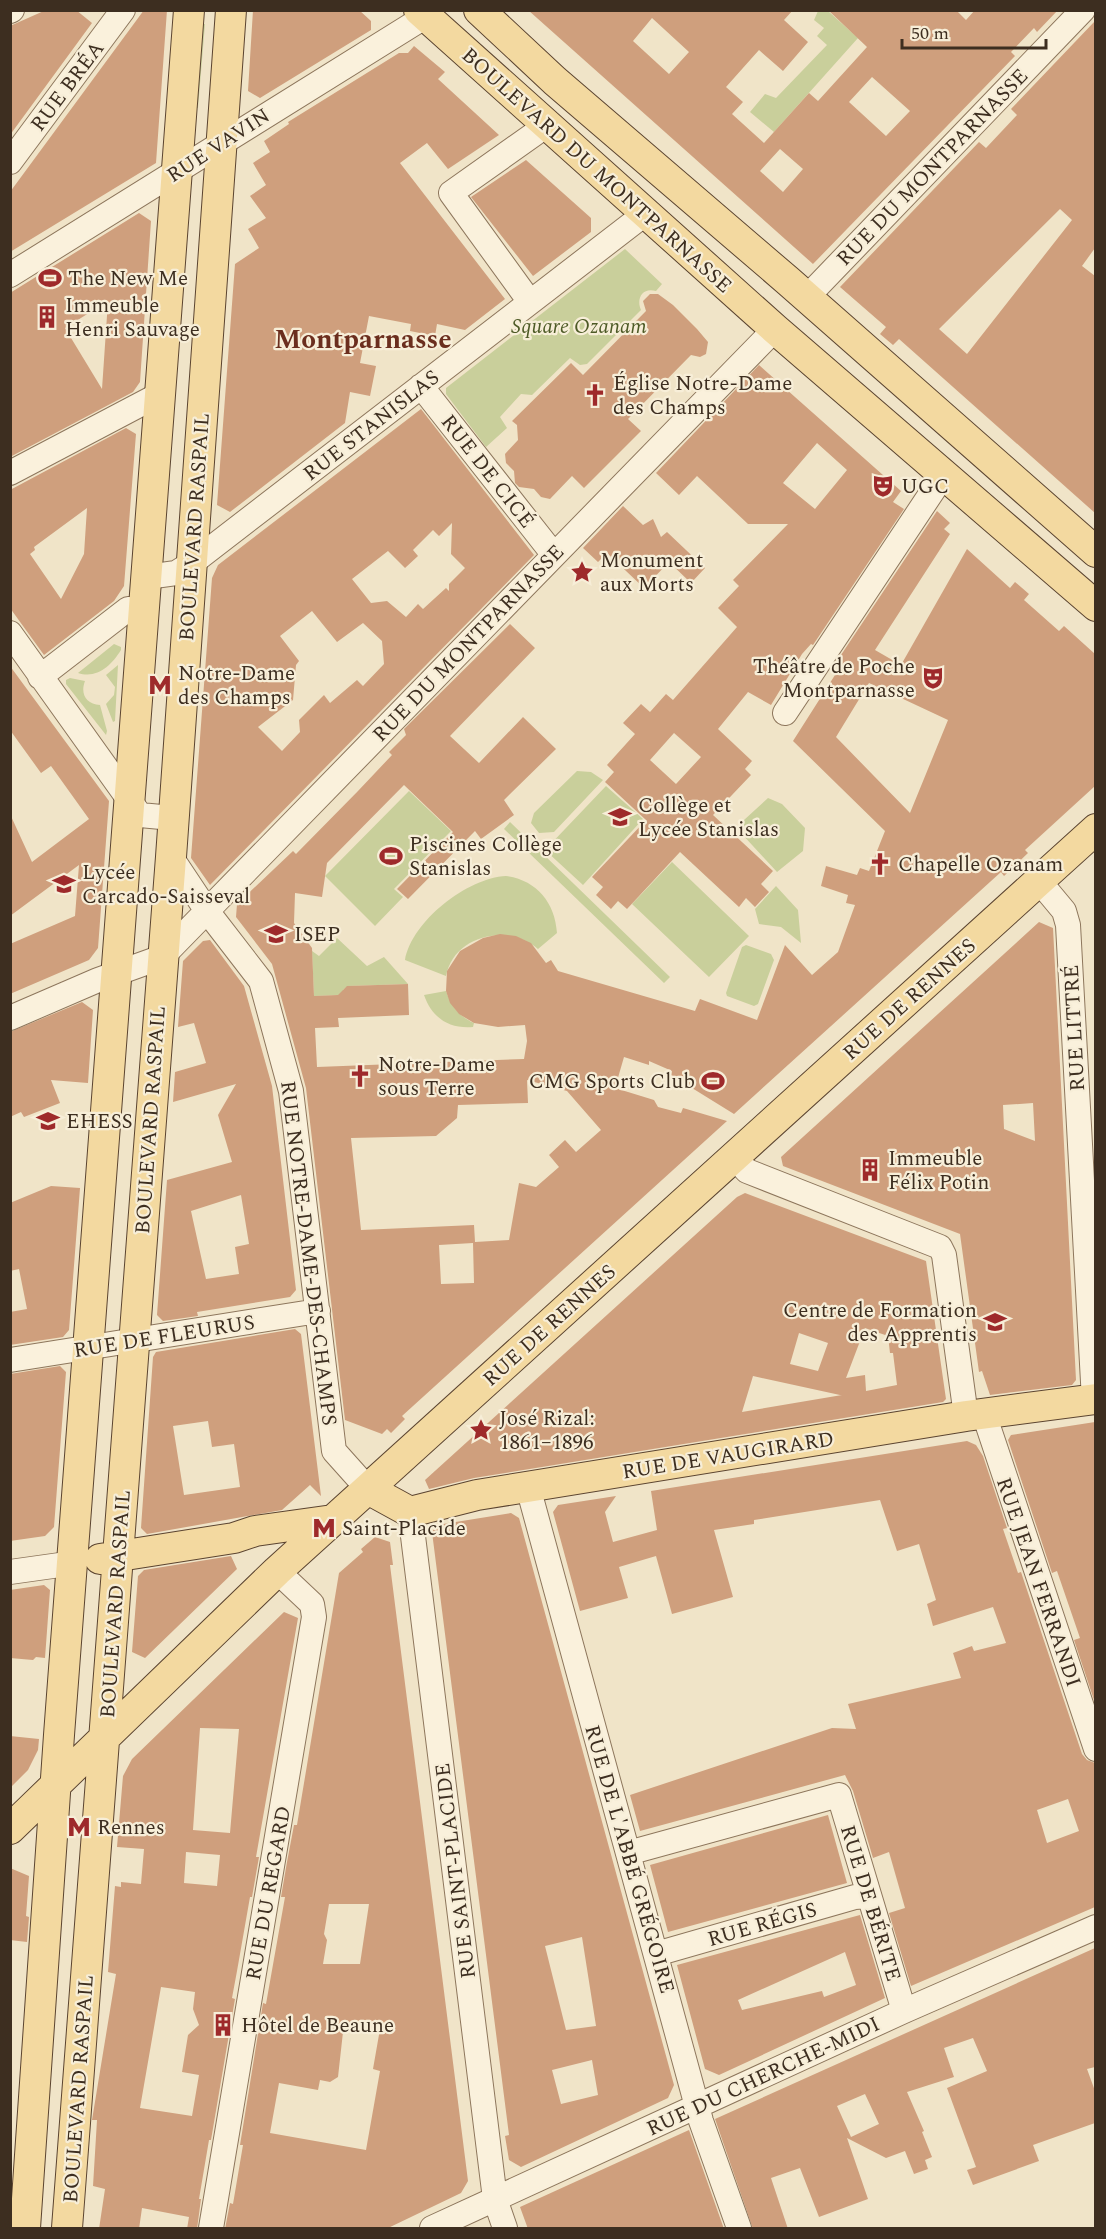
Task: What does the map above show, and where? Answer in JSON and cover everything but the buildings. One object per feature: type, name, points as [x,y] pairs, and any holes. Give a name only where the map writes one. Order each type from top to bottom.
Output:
[{"type":"main road","name":"BOULEVARD RASPAIL","points":[[25,2229],[56,1785],[189,10]]},
{"type":"main road","name":"BOULEVARD RASPAIL","points":[[67,2229],[171,857],[219,143],[231,10]]},
{"type":"main road","name":"BOULEVARD DU MONTPARNASSE","points":[[479,10],[577,100],[807,297],[1095,552]]},
{"type":"main road","name":"BOULEVARD DU MONTPARNASSE","points":[[422,13],[775,329],[1095,606]]},
{"type":"main road","points":[[775,329],[807,297]]},
{"type":"main road","name":"RUE DE RENNES","points":[[10,1829],[277,1571],[1095,829]]},
{"type":"main road","name":"RUE DE VAUGIRARD","points":[[410,1512],[477,1495],[975,1415],[1095,1400]]},
{"type":"main road","points":[[368,1489],[410,1512]]},
{"type":"main road","points":[[74,1563],[234,1538],[255,1531],[333,1520]]},
{"type":"main road","points":[[234,1538],[248,1544],[277,1571]]},
{"type":"street","name":"RUE DU MONTPARNASSE","points":[[807,297],[1083,10]]},
{"type":"street","name":"RUE VAVIN","points":[[10,275],[178,171],[422,13]]},
{"type":"street","name":"RUE BRÉA","points":[[10,162],[111,14]]},
{"type":"street","points":[[530,302],[451,193],[547,125]]},
{"type":"street","name":"RUE STANISLAS","points":[[147,577],[176,573],[192,563],[645,213]]},
{"type":"street","name":"RUE DU MONTPARNASSE","points":[[162,957],[775,329]]},
{"type":"street","name":"RUE DE CICÉ","points":[[422,386],[554,555]]},
{"type":"street","points":[[10,472],[162,393]]},
{"type":"street","points":[[785,713],[944,474]]},
{"type":"street","points":[[40,677],[128,609],[144,610]]},
{"type":"street","points":[[10,633],[141,815],[172,818]]},
{"type":"street","name":"RUE NOTRE-DAME-DES-CHAMPS","points":[[171,857],[207,911],[261,981],[291,1091],[334,1451],[368,1489]]},
{"type":"street","name":"RUE LITTRÉ","points":[[1039,881],[1064,911],[1068,925],[1095,1400]]},
{"type":"street","points":[[10,1018],[117,973],[162,957]]},
{"type":"street","name":"RUE JEAN FERRANDI","points":[[734,1157],[747,1171],[940,1247],[945,1255],[975,1415],[1095,1749]]},
{"type":"street","name":"RUE DE FLEURUS","points":[[10,1360],[318,1311]]},
{"type":"street","name":"RUE DE L'ABBÉ GRÉGOIRE","points":[[528,1487],[698,2106],[739,2229]]},
{"type":"street","name":"RUE SAINT-PLACIDE","points":[[410,1512],[495,2199],[505,2229]]},
{"type":"street","points":[[10,1572],[74,1563]]},
{"type":"street","name":"RUE DU REGARD","points":[[211,2229],[315,1617],[312,1604],[277,1571]]},
{"type":"street","name":"RUE DE BÉRITE","points":[[628,1853],[839,1795],[904,2011]]},
{"type":"street","name":"RUE RÉGIS","points":[[656,1954],[855,1897],[868,1896]]},
{"type":"street","name":"RUE DU CHERCHE-MIDI","points":[[432,2229],[904,2011],[1095,1927]]},
{"type":"green space","points":[[818,11],[828,11],[858,38],[774,132],[750,112],[765,94],[776,98],[827,45],[817,36],[824,28],[814,20]]},
{"type":"green space","points":[[201,24],[205,24],[198,108],[195,108]]},
{"type":"green space","name":"Square Ozanam","points":[[625,249],[662,284],[656,291],[647,291],[641,295],[639,302],[641,310],[587,364],[580,365],[570,358],[532,395],[521,394],[500,417],[507,428],[486,447],[446,394],[446,388]]},
{"type":"green space","points":[[114,644],[121,647],[121,650],[108,666],[97,673],[78,673]]},
{"type":"green space","points":[[118,665],[115,721],[113,722],[106,704],[114,695],[115,687],[106,675]]},
{"type":"green space","points":[[70,678],[85,681],[83,690],[85,698],[91,703],[100,705],[106,735],[66,684],[66,680]]},
{"type":"green space","points":[[577,771],[591,772],[603,780],[554,832],[539,833],[531,823],[534,813]]},
{"type":"green space","points":[[606,786],[643,819],[583,885],[545,850]]},
{"type":"green space","points":[[409,791],[451,831],[394,889],[403,897],[375,926],[325,876]]},
{"type":"green space","points":[[768,798],[782,804],[805,828],[803,851],[777,872],[741,833],[744,820]]},
{"type":"green space","points":[[510,822],[670,977],[664,983],[504,829]]},
{"type":"green space","points":[[672,862],[749,936],[709,977],[632,904]]},
{"type":"green space","points":[[506,876],[526,882],[542,894],[548,902],[557,933],[538,949],[512,936],[484,937],[460,951],[451,962],[446,976],[405,960],[418,931],[444,904],[475,884]]},
{"type":"green space","points":[[776,886],[798,910],[801,943],[781,927],[759,924],[755,909]]},
{"type":"green space","points":[[337,938],[367,966],[384,957],[408,984],[348,986],[343,990],[343,995],[314,996],[312,951],[319,956]]},
{"type":"green space","points":[[746,945],[771,954],[774,960],[758,1004],[754,1006],[727,996],[726,993],[742,947]]},
{"type":"green space","points":[[446,991],[453,1006],[460,1014],[474,1023],[473,1027],[449,1024],[432,1010],[424,995]]},
{"type":"place","name":"The New Me","points":[[50,278]]},
{"type":"place","name":"Immeuble Henri Sauvage","points":[[47,317]]},
{"type":"place","name":"Église Notre-Dame des Champs","points":[[595,395]]},
{"type":"place","name":"UGC","points":[[883,486]]},
{"type":"place","name":"Monument aux Morts","points":[[582,572]]},
{"type":"place","name":"Théâtre de Poche Montparnasse","points":[[933,678]]},
{"type":"place","name":"Notre-Dame des Champs","points":[[160,685]]},
{"type":"place","name":"Collège et Lycée Stanislas","points":[[620,817]]},
{"type":"place","name":"Piscines Collège Stanislas","points":[[391,856]]},
{"type":"place","name":"Chapelle Ozanam","points":[[880,864]]},
{"type":"place","name":"Lycée Carcado-Saisseval","points":[[64,884]]},
{"type":"place","name":"ISEP","points":[[276,934]]},
{"type":"place","name":"Notre-Dame sous Terre","points":[[360,1076]]},
{"type":"place","name":"CMG Sports Club","points":[[713,1081]]},
{"type":"place","name":"EHESS","points":[[48,1121]]},
{"type":"place","name":"Immeuble Félix Potin","points":[[870,1170]]},
{"type":"place","name":"Centre de Formation des Apprentis","points":[[995,1322]]},
{"type":"place","name":"José Rizal: 1861–1896","points":[[481,1430]]},
{"type":"place","name":"Saint-Placide","points":[[324,1528]]},
{"type":"place","name":"Rennes","points":[[79,1827]]},
{"type":"place","name":"Hôtel de Beaune","points":[[223,2025]]},
{"type":"district","name":"Montparnasse","points":[[363,339]]}]
